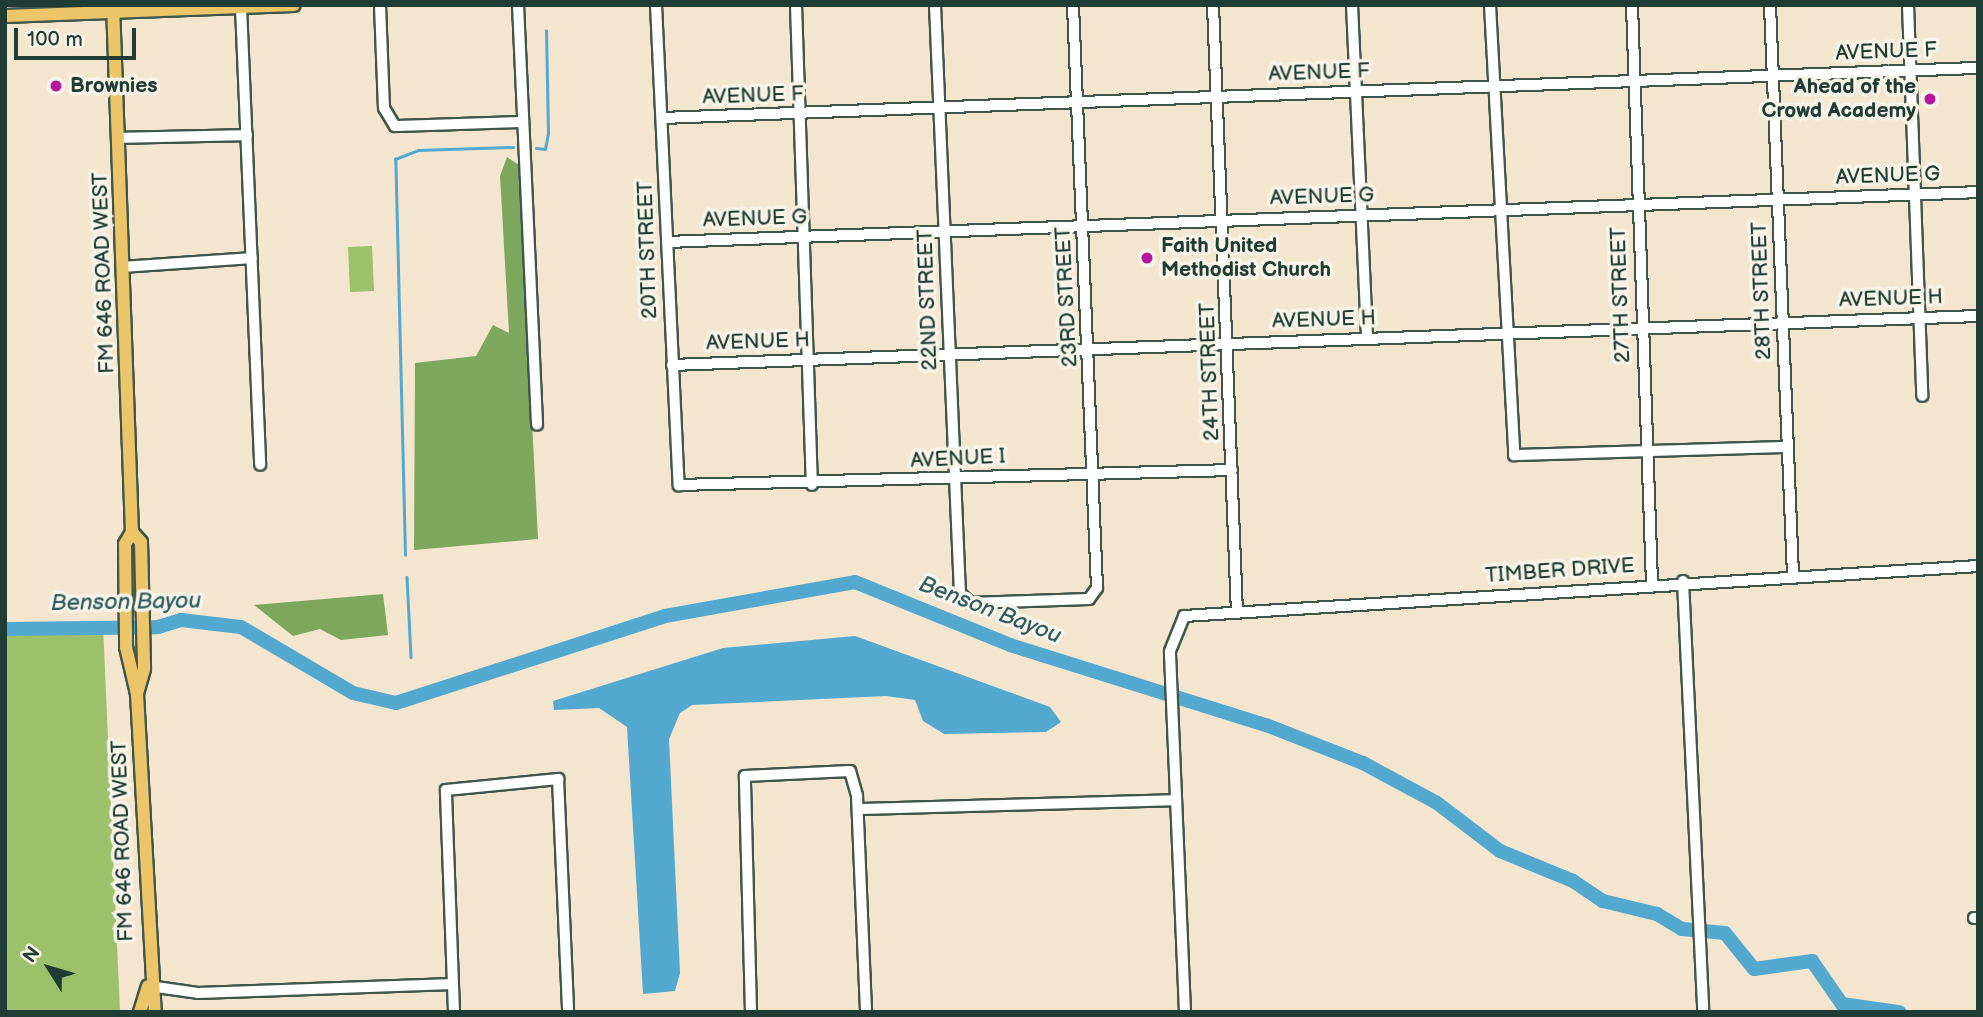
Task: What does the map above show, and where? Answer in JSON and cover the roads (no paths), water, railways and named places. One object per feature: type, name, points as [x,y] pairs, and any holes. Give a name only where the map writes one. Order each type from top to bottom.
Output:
[{"type":"main road","points":[[5,16],[114,9],[294,5]]},
{"type":"main road","name":"FM 646 ROAD WEST","points":[[114,9],[132,532],[125,544],[126,647],[137,694]]},
{"type":"main road","name":"FM 646 ROAD WEST","points":[[132,532],[141,542],[144,643],[137,694],[148,986],[155,1012]]},
{"type":"main road","name":"FM 646 ROAD WEST","points":[[141,1012],[148,986]]},
{"type":"street","points":[[380,5],[384,108],[395,126],[523,122]]},
{"type":"street","points":[[518,5],[537,425]]},
{"type":"street","name":"20TH STREET","points":[[656,5],[675,477],[686,486]]},
{"type":"street","points":[[796,5],[812,485]]},
{"type":"street","name":"22ND STREET","points":[[936,5],[960,593]]},
{"type":"street","name":"23RD STREET","points":[[960,593],[970,603],[1089,599],[1097,587],[1073,5]]},
{"type":"street","name":"24TH STREET","points":[[1213,5],[1224,220],[1237,612]]},
{"type":"street","points":[[1352,5],[1367,338]]},
{"type":"street","points":[[1490,5],[1497,209],[1514,455],[1787,447]]},
{"type":"street","name":"27TH STREET","points":[[1632,5],[1641,328],[1652,584]]},
{"type":"street","name":"28TH STREET","points":[[1770,5],[1793,575]]},
{"type":"street","points":[[1908,5],[1922,396]]},
{"type":"street","points":[[241,7],[260,465]]},
{"type":"street","name":"AVENUE F","points":[[662,118],[1978,68]]},
{"type":"street","points":[[118,138],[247,135]]},
{"type":"street","name":"AVENUE G","points":[[667,242],[1978,192]]},
{"type":"street","points":[[123,267],[252,258]]},
{"type":"street","name":"AVENUE H","points":[[672,365],[1978,316]]},
{"type":"street","name":"AVENUE I","points":[[686,486],[812,485],[1232,470]]},
{"type":"street","name":"TIMBER DRIVE","points":[[1176,800],[1170,651],[1184,616],[1793,575],[1978,566]]},
{"type":"street","points":[[1683,582],[1703,1012]]},
{"type":"street","points":[[751,1012],[745,776],[850,771],[858,809],[866,1012]]},
{"type":"street","points":[[454,1012],[446,790],[451,785],[558,779],[568,1012]]},
{"type":"street","points":[[858,809],[1176,800],[1185,1012]]},
{"type":"street","points":[[148,986],[198,993],[453,984]]},
{"type":"water","points":[[855,636],[1050,707],[1061,722],[1046,732],[944,734],[923,721],[915,700],[886,696],[692,705],[680,713],[669,739],[680,973],[675,991],[643,994],[627,727],[599,708],[554,710],[553,701],[723,648]]},
{"type":"waterway","points":[[536,148],[545,149],[548,134],[546,31]]},
{"type":"waterway","points":[[405,555],[395,159],[418,150],[513,147]]},
{"type":"waterway","points":[[407,577],[411,657]]},
{"type":"waterway","name":"Benson Bayou","points":[[5,629],[158,627],[181,620],[241,627],[353,693],[396,703],[665,616],[855,582],[1010,645],[1266,725],[1363,763],[1437,803],[1500,851],[1573,881],[1603,901],[1657,914],[1682,929],[1725,933],[1754,969],[1812,961],[1842,1004],[1899,1012]]},
{"type":"place","name":"Brownies","points":[[56,86]]},
{"type":"place","name":"Ahead of the Crowd Academy","points":[[1930,99]]},
{"type":"place","name":"Faith United Methodist Church","points":[[1147,258]]}]
